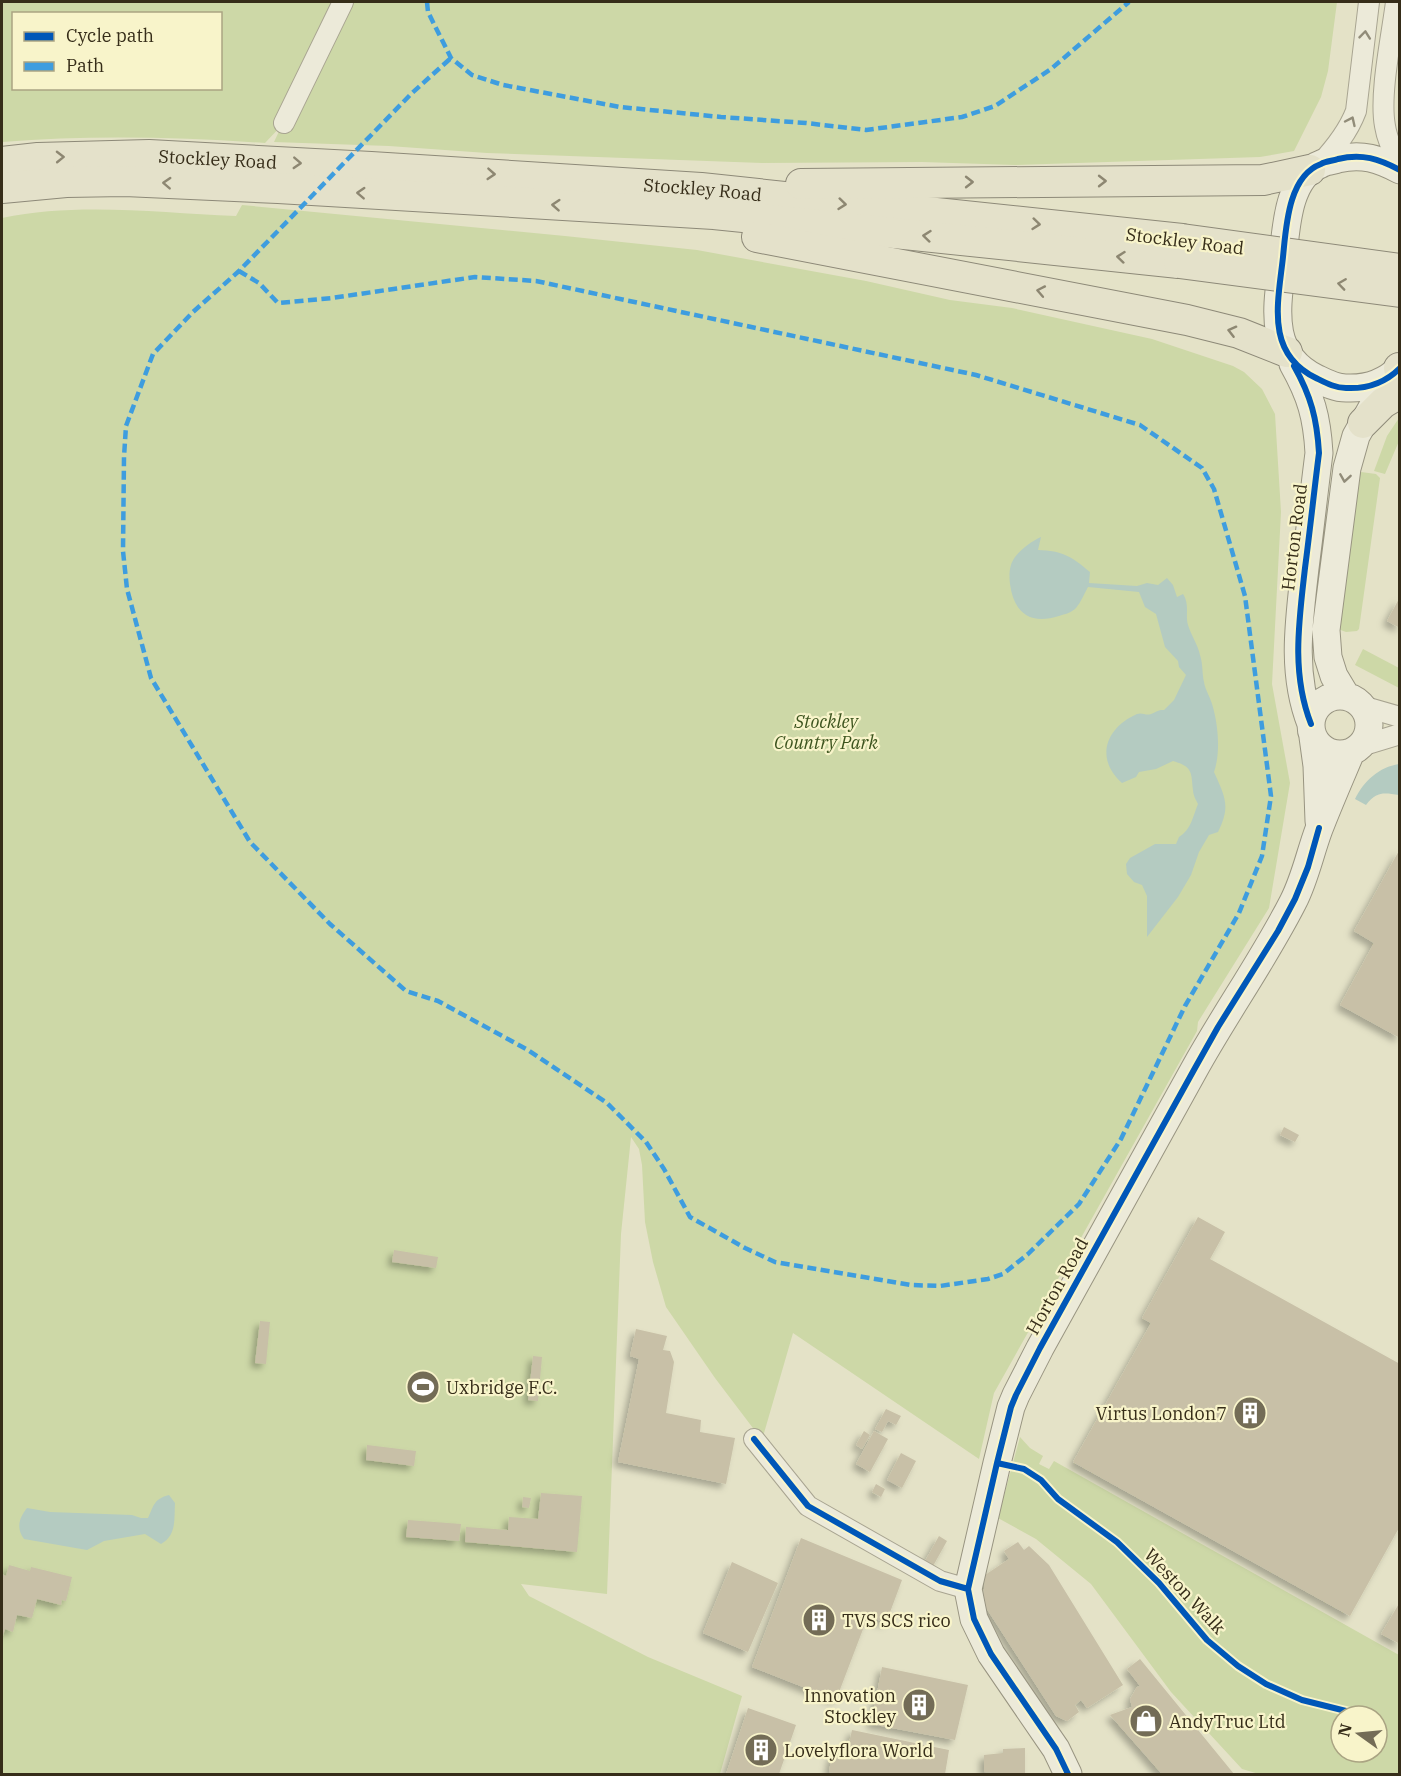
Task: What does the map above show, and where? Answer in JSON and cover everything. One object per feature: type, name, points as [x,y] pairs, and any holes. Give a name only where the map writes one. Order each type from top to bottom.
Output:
[{"type":"main road","name":"Stockley Road","points":[[2,162],[38,158],[149,155],[701,188],[1181,251],[1400,292]]},
{"type":"main road","points":[[701,188],[815,183],[1263,180],[1315,167]]},
{"type":"main road","name":"Stockley Road","points":[[2,188],[49,183],[125,181],[289,188],[714,214],[1400,269]]},
{"type":"main road","points":[[614,209],[1187,320],[1239,333],[1288,355]]},
{"type":"main road","points":[[1363,423],[1383,403],[1397,379]]},
{"type":"street","points":[[284,123],[343,2]]},
{"type":"street","points":[[1315,167],[1338,143],[1356,111],[1369,2]]},
{"type":"street","points":[[1396,2],[1383,110],[1387,136],[1400,165]]},
{"type":"street","points":[[1315,167],[1350,156],[1370,157],[1400,170]]},
{"type":"street","name":"Horton Road","points":[[1315,167],[1295,190],[1286,223],[1277,324],[1281,341],[1306,388],[1316,417],[1318,436],[1319,453],[1298,631],[1300,685],[1312,730],[1317,766],[1319,828]]},
{"type":"street","points":[[1288,355],[1305,373],[1337,388],[1362,388],[1397,379]]},
{"type":"street","points":[[1356,749],[1367,738],[1370,726],[1368,715],[1334,676],[1328,657],[1326,630],[1347,468],[1351,449],[1363,423]]},
{"type":"street","points":[[1400,717],[1336,696],[1323,701],[1313,713],[1312,730],[1319,745],[1329,752],[1342,755],[1400,734]]},
{"type":"street","name":"Horton Road","points":[[1068,1774],[1056,1749],[992,1654],[974,1619],[970,1605],[969,1589],[1011,1407],[1040,1348],[1218,1027],[1278,931],[1308,867],[1319,828],[1356,749]]},
{"type":"street","points":[[754,1440],[808,1506],[940,1581],[969,1589]]},
{"type":"green space","points":[[2,2],[1337,2],[1328,71],[1321,97],[1294,151],[1260,157],[1015,165],[922,162],[762,163],[487,153],[389,146],[274,142],[282,125],[265,143],[199,139],[68,138],[2,142]]},
{"type":"green space","name":"Stockley Country Park","points":[[242,205],[697,250],[866,281],[950,300],[1012,308],[1152,339],[1233,366],[1244,372],[1262,389],[1275,414],[1281,512],[1272,684],[1290,783],[1269,908],[1198,1022],[1197,1031],[994,1393],[979,1459],[793,1333],[762,1440],[715,1378],[666,1307],[653,1262],[645,1222],[639,1149],[631,1137],[621,1234],[607,1594],[521,1584],[529,1596],[648,1657],[742,1696],[720,1774],[2,1774],[2,218],[31,213],[89,210],[236,216]]},
{"type":"green space","points":[[1399,418],[1399,441],[1385,474],[1374,471],[1387,436]]},
{"type":"green space","points":[[1361,472],[1376,474],[1380,478],[1359,629],[1346,632],[1338,629],[1357,474]]},
{"type":"green space","points":[[1363,649],[1399,668],[1399,688],[1355,665]]},
{"type":"green space","points":[[1020,1437],[1030,1448],[1043,1456],[1039,1464],[1049,1469],[1054,1461],[1399,1655],[1399,1774],[1259,1774],[1242,1769],[1171,1692],[1091,1584],[1036,1539],[998,1518]]},
{"type":"shaded area","points":[[1041,537],[1038,550],[1060,553],[1072,558],[1090,572],[1089,583],[1158,585],[1167,578],[1173,585],[1177,597],[1183,594],[1188,625],[1202,662],[1205,685],[1216,720],[1218,747],[1214,772],[1224,795],[1224,815],[1218,832],[1209,835],[1199,852],[1191,875],[1178,897],[1147,937],[1147,896],[1142,885],[1134,882],[1127,874],[1126,864],[1130,858],[1155,844],[1176,844],[1179,837],[1189,827],[1198,804],[1188,768],[1173,761],[1156,769],[1139,772],[1136,777],[1122,783],[1108,764],[1107,745],[1117,727],[1126,720],[1139,714],[1164,710],[1174,700],[1186,675],[1179,667],[1178,661],[1165,647],[1156,614],[1145,607],[1139,592],[1088,587],[1074,610],[1066,614],[1040,619],[1032,618],[1020,610],[1015,603],[1010,581],[1013,560],[1020,551]]},
{"type":"shaded area","points":[[1399,764],[1399,795],[1381,794],[1366,805],[1355,799],[1373,776],[1385,768]]},
{"type":"shaded area","points":[[169,1495],[175,1503],[174,1526],[170,1536],[161,1544],[145,1534],[104,1541],[87,1550],[24,1539],[19,1527],[20,1519],[27,1508],[50,1512],[132,1515],[148,1518],[157,1501]]},
{"type":"building","points":[[1400,597],[1400,628],[1387,621]]},
{"type":"building","points":[[1400,849],[1400,1038],[1340,1005],[1374,943],[1354,931]]},
{"type":"building","points":[[1284,1127],[1299,1135],[1295,1142],[1280,1135]]},
{"type":"building","name":"Virtus London7","points":[[1198,1217],[1225,1232],[1210,1259],[1400,1364],[1400,1526],[1350,1616],[1073,1462],[1151,1323],[1142,1318]]},
{"type":"building","points":[[394,1250],[438,1257],[436,1268],[392,1262]]},
{"type":"building","points":[[260,1321],[270,1322],[266,1364],[255,1363]]},
{"type":"building","points":[[636,1329],[667,1336],[663,1350],[670,1351],[674,1362],[666,1413],[701,1420],[700,1432],[735,1438],[726,1484],[618,1462],[639,1359],[630,1356]]},
{"type":"building","points":[[533,1356],[542,1357],[538,1401],[528,1400]]},
{"type":"building","points":[[886,1409],[901,1416],[896,1425],[888,1421],[882,1432],[875,1429]]},
{"type":"building","points":[[864,1431],[870,1435],[862,1449],[856,1445]]},
{"type":"building","points":[[874,1431],[888,1439],[870,1472],[856,1464]]},
{"type":"building","points":[[367,1445],[416,1451],[414,1466],[366,1460]]},
{"type":"building","points":[[901,1453],[916,1461],[902,1488],[887,1480]]},
{"type":"building","points":[[876,1484],[885,1489],[881,1497],[872,1492]]},
{"type":"building","points":[[541,1493],[582,1496],[577,1552],[465,1542],[466,1527],[508,1530],[509,1517],[538,1519]]},
{"type":"building","points":[[523,1497],[531,1498],[529,1508],[522,1507]]},
{"type":"building","points":[[408,1520],[461,1524],[459,1541],[406,1537]]},
{"type":"building","points":[[939,1536],[947,1541],[933,1566],[925,1561]]},
{"type":"building","name":"TVS SCS rico","points":[[801,1538],[902,1580],[886,1623],[868,1616],[836,1700],[752,1667]]},
{"type":"building","points":[[1018,1542],[1024,1550],[1029,1546],[1049,1565],[1123,1685],[1087,1708],[1081,1700],[1075,1705],[1079,1712],[1067,1721],[1056,1716],[983,1603],[985,1575],[1009,1559],[1004,1551]]},
{"type":"building","points":[[732,1562],[778,1583],[748,1652],[703,1633]]},
{"type":"building","points":[[9,1565],[30,1571],[31,1567],[72,1577],[66,1601],[62,1600],[61,1605],[37,1599],[32,1618],[17,1615],[13,1632],[5,1629],[2,1639],[2,1574],[6,1576]]},
{"type":"building","points":[[1400,1602],[1400,1644],[1381,1634]]},
{"type":"building","points":[[1140,1659],[1234,1774],[1162,1774],[1110,1715],[1132,1707],[1130,1699],[1140,1686],[1127,1669]]},
{"type":"building","name":"Innovation Stockley","points":[[882,1667],[968,1685],[955,1740],[871,1724]]},
{"type":"building","name":"Lovelyflora World","points":[[748,1708],[796,1725],[779,1774],[726,1774]]},
{"type":"building","points":[[852,1730],[949,1750],[945,1774],[839,1774],[829,1772],[832,1754],[846,1756]]},
{"type":"building","points":[[1025,1748],[1025,1774],[984,1772],[984,1755],[1003,1753],[1003,1749]]},
{"type":"marked path","points":[[427,2],[428,12],[451,58],[472,75],[503,85],[620,107],[866,130],[962,117],[995,106],[1051,69],[1129,2]]},
{"type":"marked path","points":[[239,271],[259,283],[278,303],[332,298],[475,277],[536,281],[976,375],[1140,425],[1202,468],[1214,489],[1245,596],[1271,796],[1262,856],[1239,913],[1185,1006],[1121,1139],[1079,1204],[1028,1254],[1003,1274],[988,1279],[940,1286],[911,1285],[775,1262],[690,1217],[664,1169],[646,1142],[607,1103],[528,1050],[438,1001],[406,991],[330,924],[250,842],[151,678],[127,589],[123,551],[126,426],[153,354],[193,312],[239,271],[412,93],[451,58]]},
{"type":"cycle path","points":[[1400,170],[1363,157],[1347,157],[1323,163],[1310,170],[1295,191],[1291,204],[1278,309],[1278,325],[1289,355],[1300,368],[1323,382],[1342,388],[1361,387],[1382,381],[1400,368]]},
{"type":"cycle path","points":[[1294,366],[1305,387],[1312,408],[1319,453],[1298,647],[1301,686],[1311,724]]},
{"type":"cycle path","points":[[1068,1774],[1056,1749],[991,1654],[974,1619],[968,1589],[1011,1407],[1040,1348],[1195,1068],[1278,931],[1295,899],[1308,867],[1319,828]]},
{"type":"cycle path","points":[[754,1439],[808,1506],[940,1581],[968,1589]]},
{"type":"cycle path","name":"Weston Walk","points":[[997,1463],[1024,1469],[1041,1480],[1058,1499],[1117,1542],[1159,1583],[1207,1640],[1238,1666],[1266,1684],[1302,1700],[1329,1707]]},
{"type":"place","name":"Uxbridge F.C.","points":[[423,1387]]},
{"type":"place","name":"Virtus London7","points":[[1250,1413]]},
{"type":"place","name":"TVS SCS rico","points":[[819,1620]]},
{"type":"place","name":"Innovation Stockley","points":[[919,1705]]},
{"type":"place","name":"AndyTruc Ltd","points":[[1146,1721]]},
{"type":"place","name":"Lovelyflora World","points":[[761,1750]]}]
